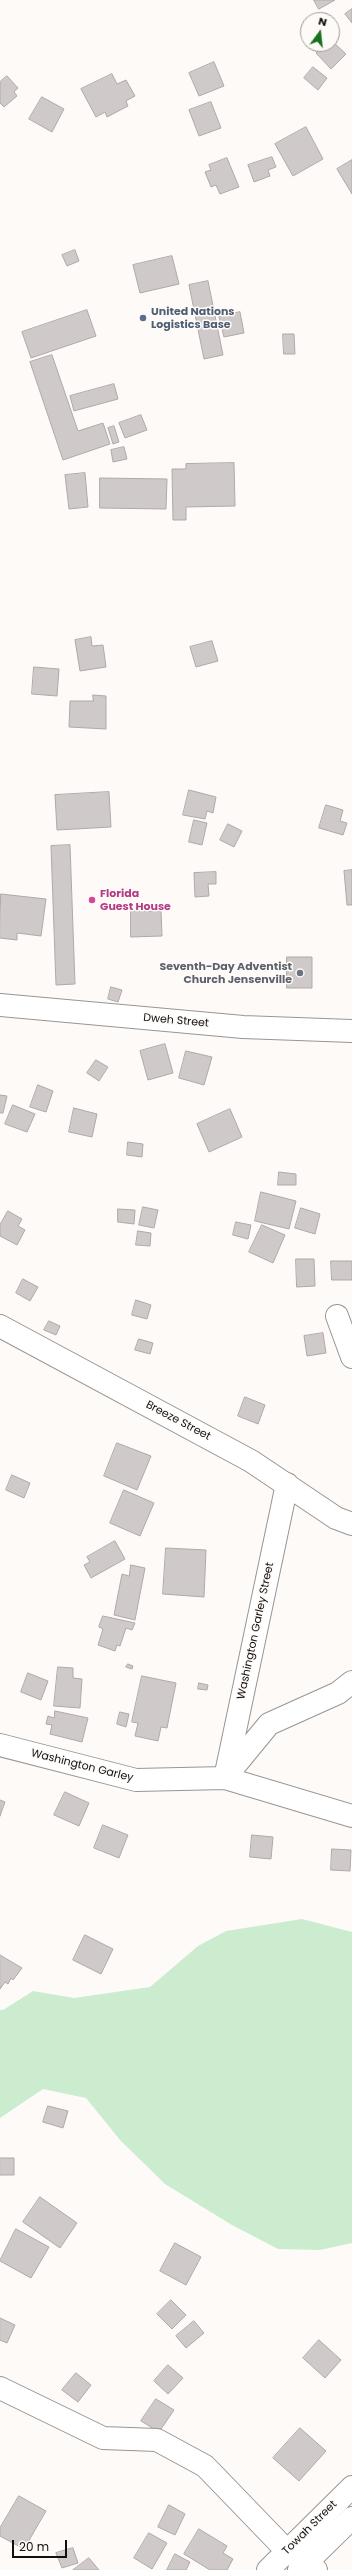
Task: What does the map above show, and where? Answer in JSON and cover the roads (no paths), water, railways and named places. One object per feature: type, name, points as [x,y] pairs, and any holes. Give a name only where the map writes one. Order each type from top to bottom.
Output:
[{"type":"street","name":"Dweh Street","points":[[0,1005],[243,1027],[352,1031]]},
{"type":"street","points":[[337,1316],[352,1356]]},
{"type":"street","name":"Breeze Street","points":[[0,1326],[252,1461],[336,1518],[352,1524]]},
{"type":"street","name":"Washington Garley Street","points":[[225,1778],[287,1484]]},
{"type":"street","points":[[225,1778],[269,1724],[338,1693],[352,1682]]},
{"type":"street","name":"Washington Garley","points":[[0,1745],[136,1780],[225,1778],[352,1816]]},
{"type":"street","points":[[0,2388],[104,2438],[157,2440],[204,2466],[288,2551],[307,2568]]},
{"type":"street","name":"Towah Street","points":[[268,2570],[352,2487]]},
{"type":"street","name":"Towah Street","points":[[307,2568],[352,2518]]},
{"type":"place","name":"United Nations Logistics Base","points":[[143,318]]},
{"type":"place","name":"Florida Guest House","points":[[92,900]]},
{"type":"place","name":"Seventh-Day Adventist Church Jensenville","points":[[300,973]]}]
